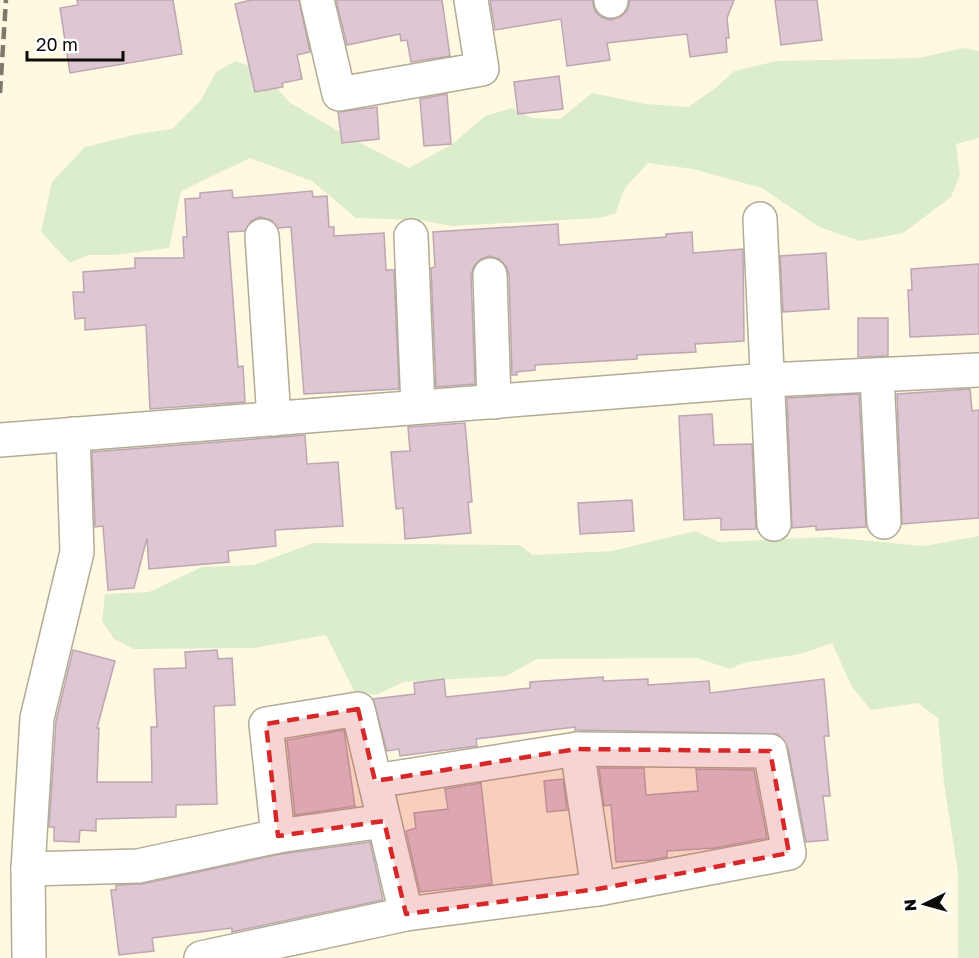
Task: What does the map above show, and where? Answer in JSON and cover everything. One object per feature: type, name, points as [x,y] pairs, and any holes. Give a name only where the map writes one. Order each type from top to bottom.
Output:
[{"type":"street","points":[[317,0],[339,94],[483,69],[471,0]]},
{"type":"street","points":[[760,219],[774,524]]},
{"type":"street","points":[[262,236],[274,419]]},
{"type":"street","points":[[411,236],[418,407]]},
{"type":"street","points":[[490,275],[494,402]]},
{"type":"street","points":[[0,440],[768,380],[979,370]]},
{"type":"street","points":[[877,375],[884,522]]},
{"type":"street","points":[[29,958],[28,869],[36,718],[77,552],[73,434]]},
{"type":"street","points":[[278,836],[266,724],[358,709],[406,914]]},
{"type":"street","points":[[577,749],[598,889]]},
{"type":"street","points":[[201,958],[406,914],[598,889],[789,852],[770,752],[577,749],[375,781]]},
{"type":"street","points":[[28,869],[138,866],[278,836],[384,821]]},
{"type":"highlighted area","points":[[358,709],[375,781],[577,749],[770,751],[789,853],[598,889],[406,914],[384,821],[278,836],[266,724]]},
{"type":"green space","points":[[963,48],[979,51],[979,138],[956,144],[960,175],[951,197],[903,233],[860,241],[819,227],[762,188],[693,169],[648,163],[625,188],[615,214],[599,218],[451,226],[420,220],[356,218],[312,181],[250,158],[181,191],[169,248],[115,255],[88,255],[70,263],[41,232],[52,182],[85,147],[137,134],[172,129],[201,100],[216,72],[235,61],[260,69],[289,102],[343,134],[409,168],[451,145],[485,116],[512,108],[532,118],[560,119],[592,93],[646,104],[688,107],[717,87],[734,71],[777,61],[919,58]]},
{"type":"green space","points":[[695,531],[719,542],[827,537],[924,546],[979,536],[979,958],[958,958],[958,873],[944,783],[938,718],[918,703],[871,710],[852,687],[832,643],[800,654],[743,663],[730,669],[697,658],[537,659],[506,676],[404,682],[376,695],[354,691],[326,635],[254,648],[134,649],[114,639],[102,621],[105,594],[149,592],[202,567],[254,565],[313,543],[519,545],[533,555],[612,551]]},
{"type":"building","points":[[77,0],[173,0],[182,54],[70,73],[60,8],[78,5]]},
{"type":"building","points":[[251,0],[299,0],[310,52],[297,55],[302,79],[282,83],[283,87],[255,92],[235,4]]},
{"type":"building","points":[[336,0],[442,0],[450,56],[411,62],[407,40],[401,41],[400,34],[347,45]]},
{"type":"building","points":[[490,0],[592,0],[595,11],[601,17],[610,20],[620,17],[627,11],[630,0],[734,0],[727,18],[729,38],[726,38],[727,52],[690,57],[687,34],[607,43],[610,60],[567,66],[561,19],[495,30]]},
{"type":"building","points":[[775,0],[817,0],[822,40],[781,45]]},
{"type":"building","points":[[559,76],[563,109],[518,114],[514,82]]},
{"type":"building","points":[[447,94],[451,144],[424,146],[420,99]]},
{"type":"building","points":[[377,107],[379,139],[342,143],[338,112]]},
{"type":"building","points":[[232,190],[233,198],[312,191],[313,197],[327,196],[329,227],[334,227],[334,236],[384,233],[386,270],[394,270],[399,389],[304,394],[291,227],[278,228],[271,220],[260,217],[251,221],[245,231],[228,232],[238,367],[243,366],[245,402],[150,409],[146,325],[85,330],[85,318],[75,319],[73,292],[84,292],[83,272],[135,268],[135,258],[184,258],[183,237],[187,237],[185,199],[200,198],[200,193]]},
{"type":"building","points":[[558,224],[559,245],[666,237],[666,234],[692,232],[693,253],[743,249],[744,341],[695,344],[696,352],[637,355],[637,359],[535,365],[535,370],[516,372],[517,375],[512,375],[509,274],[506,266],[499,259],[489,256],[481,259],[474,266],[471,275],[475,384],[436,387],[431,268],[435,267],[433,232]]},
{"type":"building","points":[[826,253],[829,309],[783,312],[780,256]]},
{"type":"building","points":[[979,264],[979,334],[910,337],[908,290],[912,290],[911,269]]},
{"type":"building","points":[[858,318],[888,318],[888,356],[858,357]]},
{"type":"building","points":[[970,389],[972,411],[979,410],[979,518],[902,524],[897,394]]},
{"type":"building","points":[[859,394],[866,527],[816,530],[816,526],[792,528],[787,398]]},
{"type":"building","points":[[712,414],[714,445],[752,444],[756,529],[721,530],[721,518],[684,520],[679,416]]},
{"type":"building","points":[[465,423],[472,502],[468,502],[471,533],[405,539],[403,508],[396,509],[391,452],[410,451],[408,427]]},
{"type":"building","points":[[305,435],[307,464],[338,462],[343,526],[275,530],[276,546],[228,551],[229,562],[149,569],[147,538],[134,588],[108,590],[103,526],[95,527],[92,452]]},
{"type":"building","points":[[632,500],[634,531],[580,534],[578,503]]},
{"type":"building","points":[[73,650],[115,661],[97,728],[99,728],[97,782],[152,782],[151,727],[157,727],[154,669],[186,668],[185,652],[217,650],[218,659],[232,658],[235,705],[214,706],[217,804],[176,805],[176,817],[96,819],[96,831],[80,830],[79,842],[54,841],[54,827],[49,827],[56,721]]},
{"type":"building","points":[[603,677],[603,681],[648,679],[648,685],[709,681],[710,693],[824,679],[829,736],[824,736],[830,796],[823,796],[828,840],[806,842],[788,748],[778,734],[575,730],[575,727],[476,739],[477,746],[400,756],[399,749],[387,751],[373,699],[415,694],[414,683],[444,679],[446,697],[530,688],[530,682]]},
{"type":"building","points":[[344,730],[355,806],[295,815],[287,740]]},
{"type":"building","points":[[599,768],[644,768],[646,795],[698,791],[696,769],[754,770],[767,838],[715,848],[667,851],[667,857],[651,860],[616,862],[611,805],[604,806]]},
{"type":"building","points":[[563,779],[567,810],[547,812],[544,781]]},
{"type":"building","points":[[481,783],[492,884],[420,892],[406,831],[416,828],[414,813],[448,809],[445,789]]},
{"type":"building","points":[[370,842],[383,900],[232,932],[232,928],[152,938],[154,951],[119,955],[111,890],[116,890],[116,885],[142,884],[281,854]]},
{"type":"railway","points":[[0,93],[6,0]]}]
